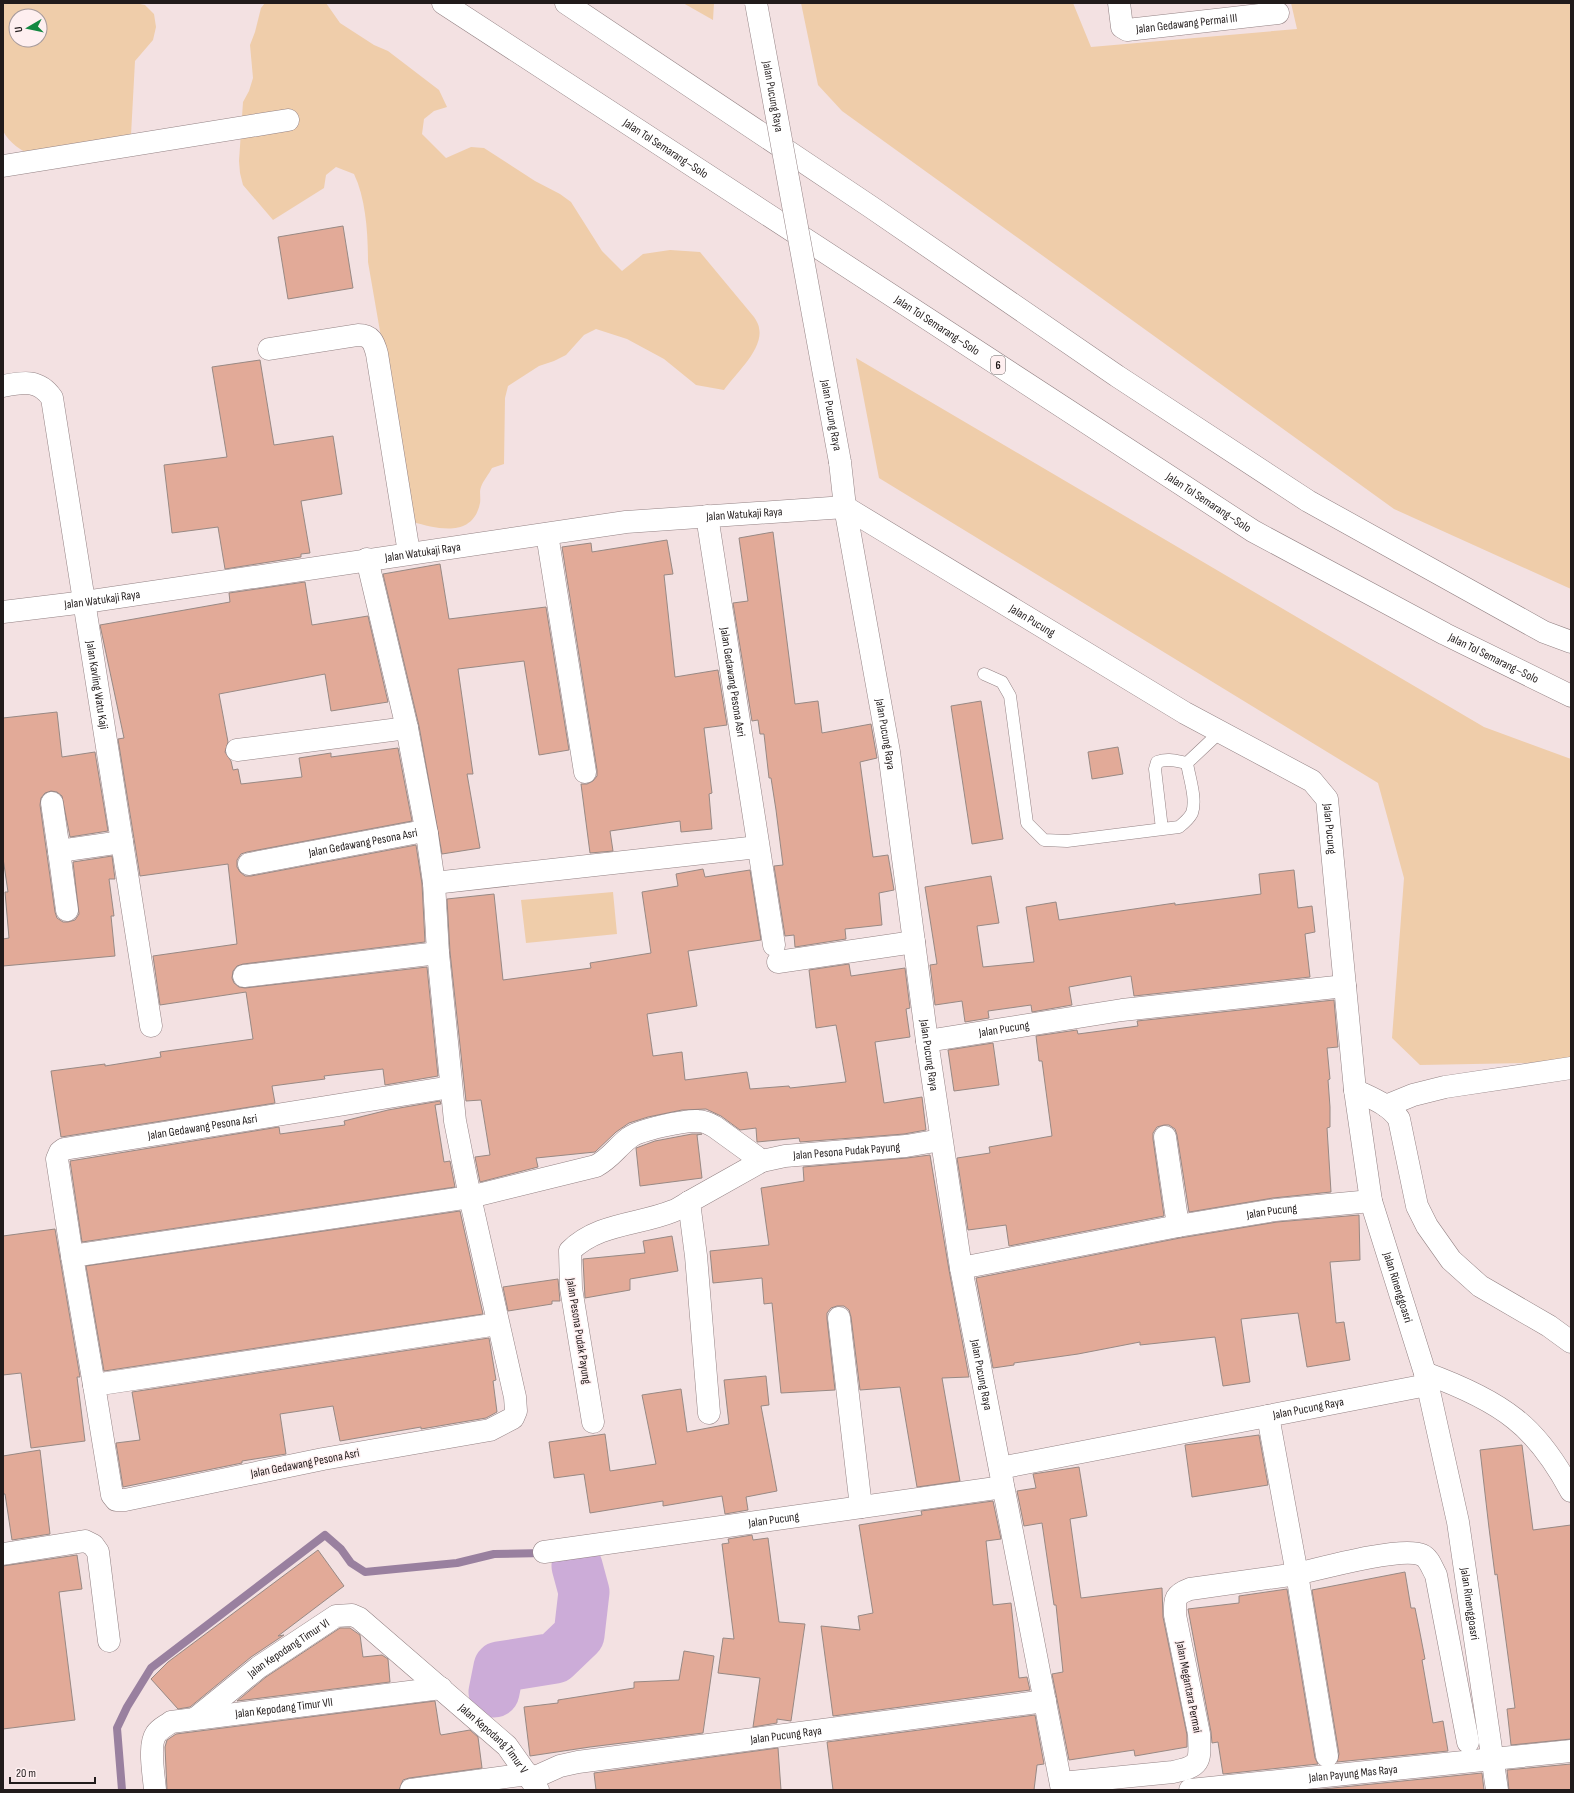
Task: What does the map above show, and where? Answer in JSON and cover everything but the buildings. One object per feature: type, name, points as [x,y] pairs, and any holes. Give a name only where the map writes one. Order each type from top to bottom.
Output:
[{"type":"main road","name":"Jalan Tol Semarang–Solo","points":[[443,3],[1252,531],[1445,634],[1571,696]]},
{"type":"main road","points":[[566,3],[871,207],[1117,376],[1308,501],[1544,632],[1571,642]]},
{"type":"main road","name":"Jalan Pucung Raya","points":[[756,3],[840,462],[845,507],[889,752],[927,1042],[961,1268],[1061,1786]]},
{"type":"main road","name":"Jalan Gedawang Permai III","points":[[1119,3],[1122,27],[1127,30],[1278,13]]},
{"type":"main road","points":[[3,166],[288,120]]},
{"type":"main road","points":[[269,349],[358,335],[366,335],[370,338],[377,354],[409,553]]},
{"type":"main road","name":"Jalan Kavling Watu Kaji","points":[[3,386],[33,383],[41,386],[52,398],[151,1026]]},
{"type":"main road","name":"Jalan Watukaji Raya","points":[[3,612],[85,602],[367,559],[626,522],[845,507]]},
{"type":"main road","name":"Jalan Pucung","points":[[845,507],[1185,713],[1312,781],[1327,799],[1355,1090],[1371,1201],[1274,1210],[1178,1226],[961,1268]]},
{"type":"main road","name":"Jalan Gedawang Pesona Asri","points":[[707,516],[776,954],[914,942]]},
{"type":"main road","points":[[547,534],[585,772]]},
{"type":"main road","points":[[367,559],[407,728],[427,834]]},
{"type":"main road","points":[[237,750],[407,728]]},
{"type":"main road","points":[[52,803],[68,910]]},
{"type":"main road","name":"Jalan Gedawang Pesona Asri","points":[[249,864],[424,831],[427,834],[434,883],[438,953],[455,1121],[470,1197],[515,1397],[516,1411],[513,1418],[490,1430],[323,1459],[125,1500],[116,1500],[112,1495],[72,1256],[57,1159],[60,1152],[64,1149],[451,1087]]},
{"type":"main road","points":[[59,850],[122,842]]},
{"type":"main road","points":[[434,883],[758,847]]},
{"type":"main road","points":[[244,976],[438,953]]},
{"type":"main road","name":"Jalan Pucung","points":[[927,1042],[1122,1010],[1345,986]]},
{"type":"main road","points":[[1386,1106],[1413,1095],[1445,1087],[1571,1068]]},
{"type":"main road","points":[[1355,1090],[1386,1106],[1394,1112],[1399,1119],[1417,1206],[1421,1217],[1451,1260],[1480,1286],[1549,1326],[1571,1342]]},
{"type":"main road","points":[[72,1256],[470,1197],[596,1166],[608,1159],[629,1137],[638,1133],[662,1126],[698,1121],[708,1123],[715,1127],[762,1161]]},
{"type":"main road","points":[[1165,1137],[1178,1226]]},
{"type":"main road","name":"Jalan Pesona Pudak Payung","points":[[593,1422],[571,1288],[570,1251],[580,1241],[599,1232],[673,1211],[762,1161],[785,1156],[906,1146],[941,1140]]},
{"type":"main road","name":"Jalan Rinenggoasri","points":[[1371,1201],[1426,1379],[1458,1522],[1497,1790]]},
{"type":"main road","points":[[689,1202],[697,1263],[709,1413]]},
{"type":"main road","points":[[839,1318],[861,1507]]},
{"type":"main road","points":[[94,1385],[498,1324]]},
{"type":"main road","points":[[1426,1379],[1454,1383],[1514,1418],[1537,1440],[1571,1491]]},
{"type":"main road","name":"Jalan Pucung Raya","points":[[1002,1478],[1426,1379]]},
{"type":"main road","points":[[1268,1416],[1297,1574],[1327,1756]]},
{"type":"main road","name":"Jalan Pucung","points":[[544,1552],[861,1507],[1002,1478]]},
{"type":"main road","points":[[4,1548],[85,1541],[93,1545],[98,1552],[109,1641]]},
{"type":"main road","name":"Jalan Megantara Permai","points":[[1061,1786],[1191,1769],[1197,1762],[1200,1753],[1200,1734],[1174,1615],[1175,1601],[1180,1593],[1190,1589],[1297,1574],[1390,1554],[1410,1552],[1422,1555],[1430,1562],[1436,1575],[1468,1742]]},
{"type":"main road","name":"Jalan Kepodang Timur VI","points":[[196,1718],[259,1667],[336,1616],[344,1615],[359,1618],[441,1688]]},
{"type":"main road","name":"Jalan Kepodang Timur VII","points":[[155,1790],[152,1743],[155,1734],[161,1728],[179,1720],[441,1688]]},
{"type":"main road","name":"Jalan Kepodang Timur V","points":[[441,1688],[507,1746],[534,1779]]},
{"type":"main road","name":"Jalan Pucung Raya","points":[[534,1779],[560,1766],[578,1762],[1045,1701]]},
{"type":"main road","points":[[1493,1760],[1571,1751]]},
{"type":"main road","name":"Jalan Payung Mas Raya","points":[[1190,1790],[1346,1782],[1493,1760]]},
{"type":"main road","name":"Jalan Kepodang Timur V","points":[[411,1790],[534,1779]]},
{"type":"lane","points":[[984,674],[1002,682],[1010,696],[1027,823],[1033,831],[1044,840],[1067,841],[1179,827],[1192,813],[1193,803],[1187,763]]},
{"type":"lane","points":[[1187,763],[1220,732]]},
{"type":"lane","points":[[1162,829],[1155,769],[1157,762],[1162,760],[1170,760],[1187,763]]},
{"type":"shaded area","points":[[3,3],[135,3],[145,5],[154,14],[156,27],[153,40],[135,61],[131,135],[33,156],[20,149],[6,136],[3,131]]},
{"type":"shaded area","points":[[265,3],[326,3],[340,23],[374,45],[388,51],[439,90],[447,107],[434,111],[424,119],[422,134],[446,158],[471,147],[484,148],[535,181],[560,194],[571,202],[602,251],[622,271],[643,254],[670,250],[700,252],[754,317],[758,324],[759,336],[757,344],[748,361],[724,390],[696,385],[664,359],[627,339],[596,329],[584,335],[566,355],[539,366],[508,386],[505,398],[504,464],[492,468],[483,482],[480,489],[480,503],[476,514],[470,522],[453,528],[443,528],[413,522],[368,262],[368,240],[364,205],[354,174],[336,167],[326,175],[324,188],[273,220],[243,185],[239,161],[243,102],[249,91],[253,78],[250,45],[261,8]]},
{"type":"shaded area","points":[[683,3],[714,3],[713,20]]},
{"type":"shaded area","points":[[801,3],[1073,3],[1091,47],[1297,29],[1291,3],[1571,3],[1571,589],[1394,509],[842,111],[818,85]]},
{"type":"shaded area","points":[[856,358],[1484,727],[1571,759],[1571,1062],[1420,1065],[1392,1038],[1404,878],[1378,783],[879,478]]},
{"type":"shaded area","points":[[613,892],[617,934],[526,943],[521,900]]},
{"type":"waterway","points":[[122,1790],[117,1728],[127,1707],[151,1668],[325,1535],[341,1549],[351,1563],[365,1572],[457,1563],[494,1554],[544,1553]]},
{"type":"waterway","points":[[557,1554],[577,1566]]},
{"type":"waterway","points":[[494,1692],[499,1667],[555,1658],[579,1635],[584,1592],[577,1566]]}]
